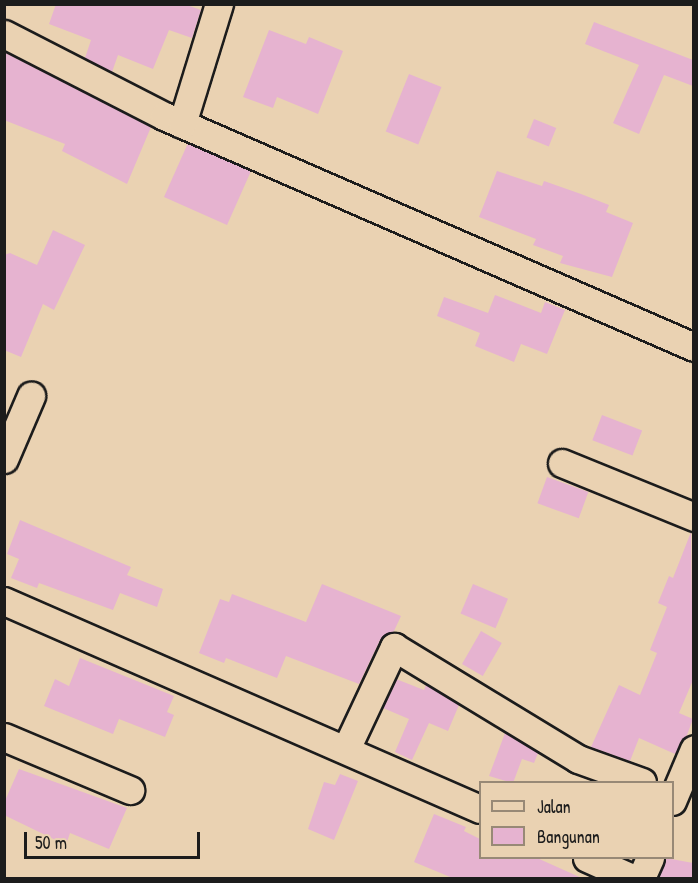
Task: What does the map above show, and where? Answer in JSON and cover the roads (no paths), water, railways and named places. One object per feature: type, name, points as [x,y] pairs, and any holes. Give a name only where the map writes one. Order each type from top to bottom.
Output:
[{"type":"street","points":[[182,124],[219,4]]},
{"type":"street","points":[[4,34],[182,124],[693,347]]},
{"type":"street","points":[[4,459],[31,396]]},
{"type":"street","points":[[562,463],[693,517]]},
{"type":"street","points":[[4,601],[479,809]]},
{"type":"street","points":[[346,749],[394,647],[578,759],[637,781]]},
{"type":"street","points":[[4,737],[130,790]]},
{"type":"street","points":[[674,794],[693,749]]},
{"type":"street","points":[[589,859],[632,879]]},
{"type":"street","points":[[641,879],[650,859]]}]
